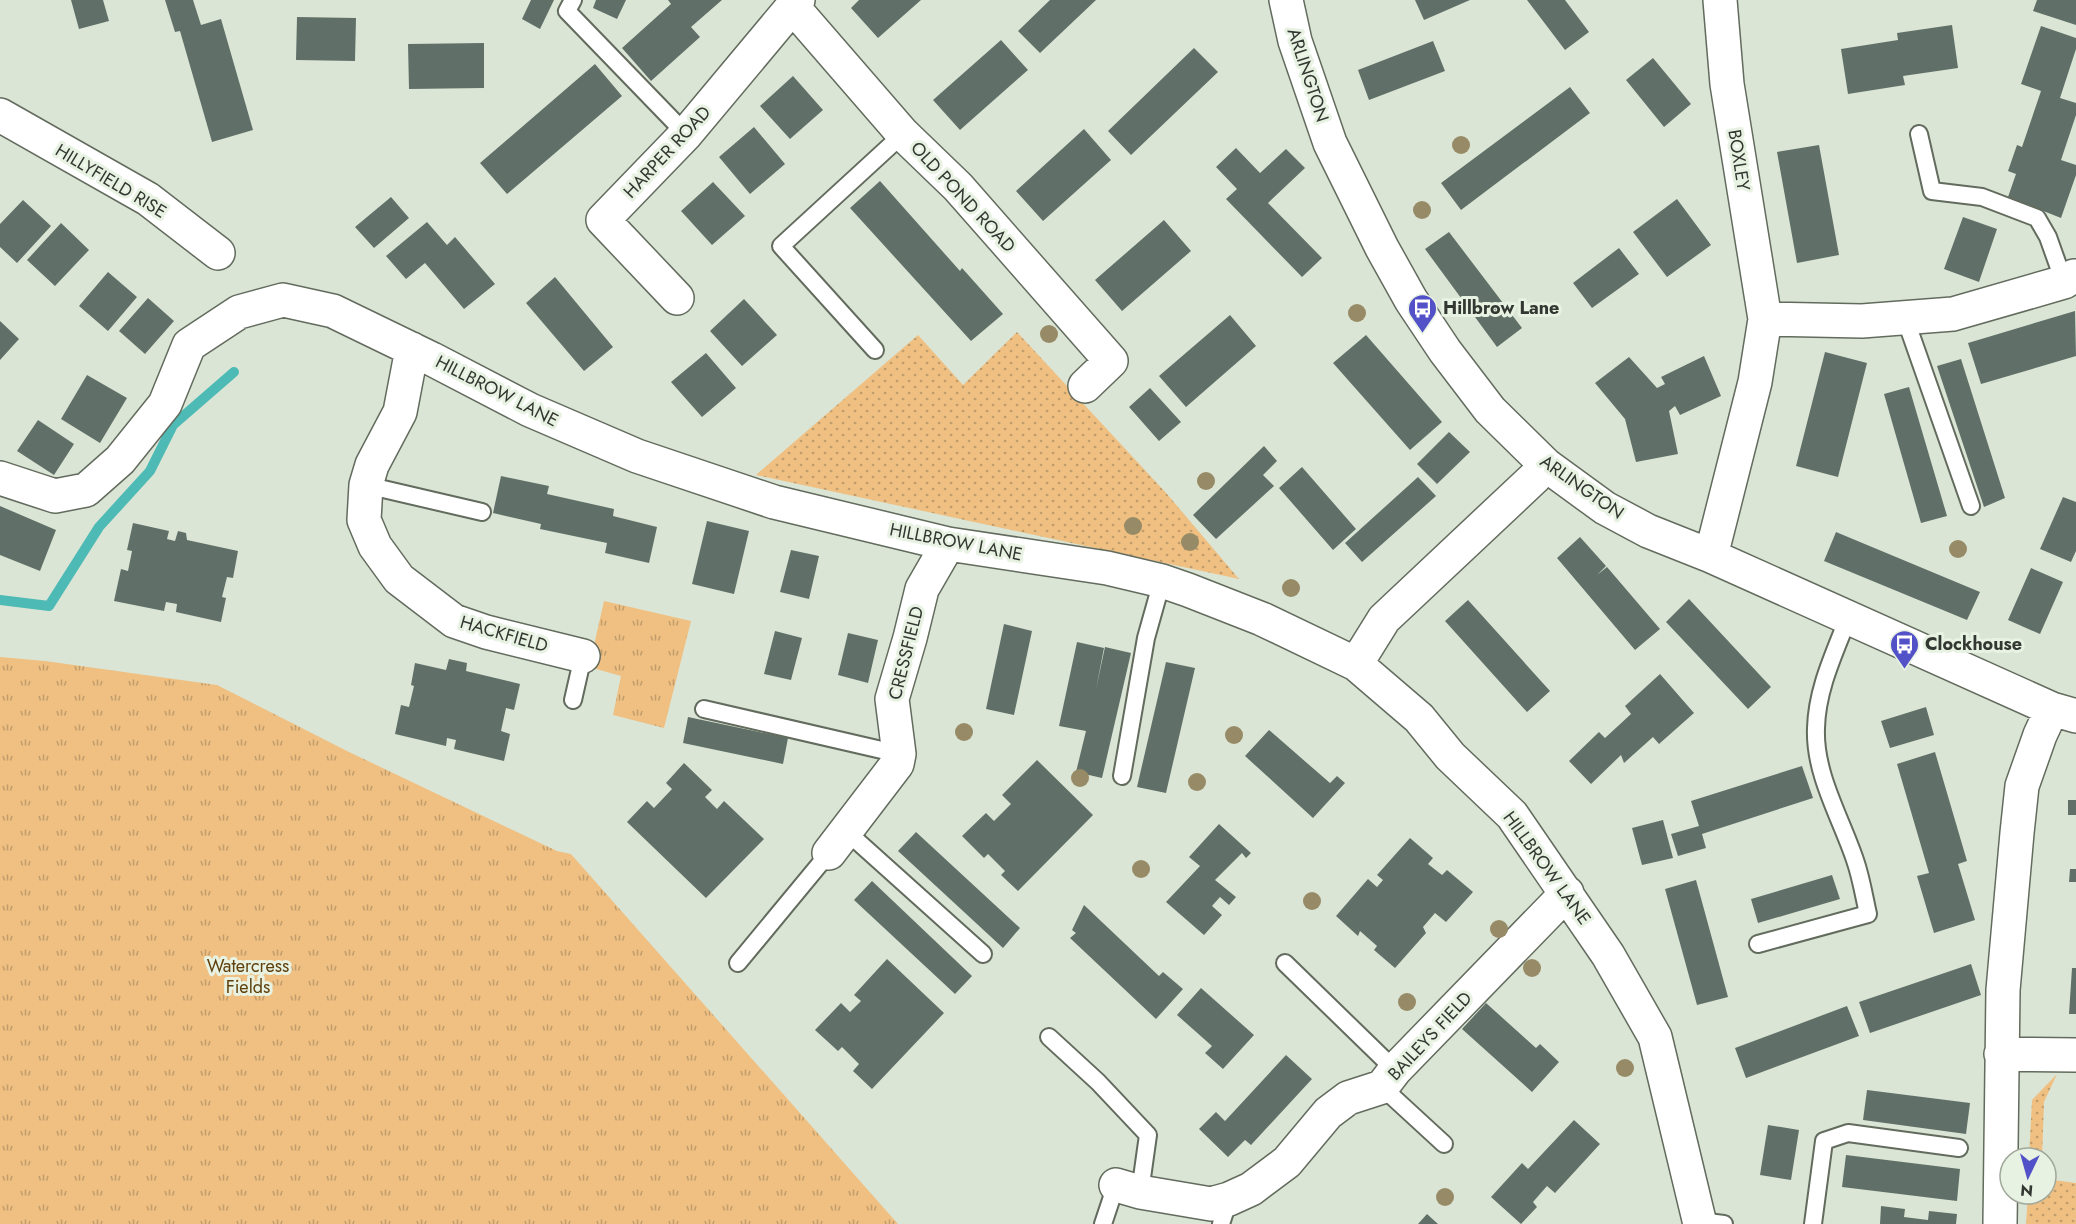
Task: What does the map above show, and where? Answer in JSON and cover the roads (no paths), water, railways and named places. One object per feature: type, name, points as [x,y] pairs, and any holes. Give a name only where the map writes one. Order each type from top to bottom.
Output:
[{"type":"street","name":"ARLINGTON","points":[[1286,0],[1295,41],[1330,143],[1382,249],[1411,300],[1445,351],[1490,410],[1546,465],[1605,508],[1648,531],[1711,556],[2064,712]]},
{"type":"street","name":"BOXLEY","points":[[1711,556],[1755,382],[1765,319],[1727,84],[1720,0]]},
{"type":"street","name":"HARPER ROAD","points":[[677,298],[603,220],[686,134],[795,3]]},
{"type":"street","name":"OLD POND ROAD","points":[[795,3],[903,134],[958,187],[1111,361],[1085,387]]},
{"type":"street","name":"HILLYFIELD RISE","points":[[0,115],[148,199],[218,253]]},
{"type":"street","points":[[1765,319],[1862,321],[1953,314],[2072,282]]},
{"type":"street","name":"HILLBROW LANE","points":[[0,478],[55,496],[86,490],[120,460],[165,404],[189,345],[239,312],[283,300],[333,311],[530,410],[637,456],[774,502],[948,544],[1107,568],[1162,581],[1262,619],[1356,663],[1419,718],[1450,756],[1512,815],[1608,955],[1655,1037],[1708,1223]]},
{"type":"street","name":"HACKFIELD","points":[[412,349],[400,412],[372,465],[366,485],[364,520],[375,546],[399,579],[454,621],[486,632],[583,656]]},
{"type":"street","points":[[1356,663],[1384,619],[1546,465]]},
{"type":"street","name":"CRESSFIELD","points":[[899,754],[892,699],[922,589],[948,544]]},
{"type":"street","points":[[2000,1224],[2003,990],[2022,786],[2040,735],[2064,712]]},
{"type":"street","points":[[838,842],[897,764],[899,754]]},
{"type":"street","name":"BAILEYS FIELD","points":[[1128,1188],[1211,1203],[1225,1212],[1287,1162],[1328,1113],[1348,1098],[1389,1079],[1567,893]]},
{"type":"street","points":[[2001,1054],[2076,1055]]},
{"type":"lane","points":[[573,0],[567,11],[686,134]]},
{"type":"lane","points":[[874,350],[781,246],[903,134]]},
{"type":"lane","points":[[1919,134],[1932,191],[1982,196],[2037,218],[2072,282]]},
{"type":"lane","points":[[1905,318],[1971,506]]},
{"type":"lane","points":[[366,485],[482,512]]},
{"type":"lane","points":[[1122,776],[1146,638],[1162,581]]},
{"type":"lane","points":[[1758,944],[1868,914],[1855,860],[1836,816],[1820,759],[1816,728],[1823,679],[1848,618]]},
{"type":"lane","points":[[573,700],[583,656]]},
{"type":"lane","points":[[704,709],[899,754]]},
{"type":"lane","points":[[738,963],[838,842],[983,954]]},
{"type":"lane","points":[[1285,963],[1444,1144]]},
{"type":"lane","points":[[1049,1037],[1098,1082],[1148,1135],[1128,1188],[1103,1224]]},
{"type":"lane","points":[[1813,1224],[1824,1141],[1848,1133],[1959,1148]]},
{"type":"waterway","points":[[0,600],[49,606],[99,527],[150,471],[173,425],[234,372]]},
{"type":"place","name":"Hillbrow Lane","points":[[1422,334]]},
{"type":"place","name":"Clockhouse","points":[[1904,670]]},
{"type":"park label","name":"Watercress Fields","points":[[248,976]]}]
